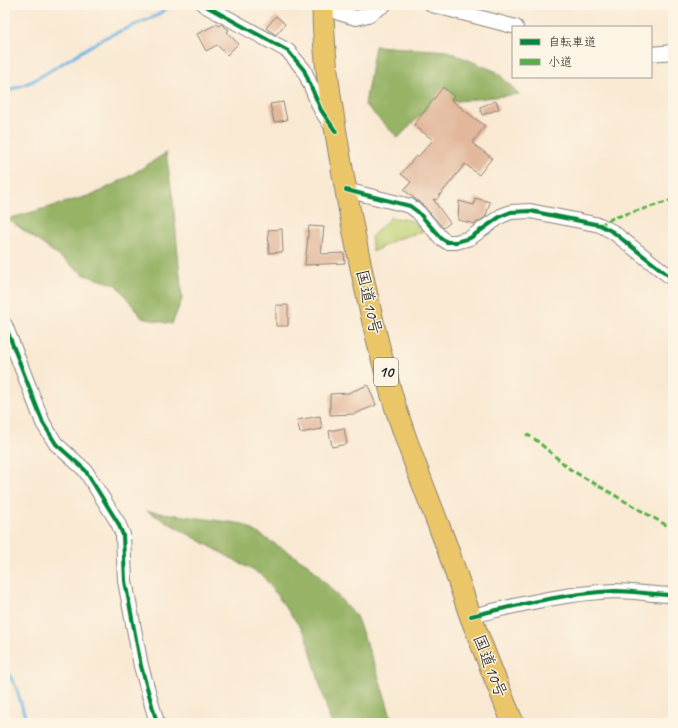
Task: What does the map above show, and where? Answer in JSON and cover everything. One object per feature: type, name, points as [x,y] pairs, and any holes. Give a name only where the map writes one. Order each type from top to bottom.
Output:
[{"type":"highway","name":"国道10号","points":[[331,6],[325,56],[329,90],[360,266],[377,340],[392,397],[407,444],[448,550],[471,616],[513,723]]},
{"type":"street","points":[[204,5],[288,51],[304,70],[321,110],[336,132]]},
{"type":"street","points":[[331,6],[339,13],[356,18],[368,15],[384,5]]},
{"type":"street","points":[[432,5],[512,26]]},
{"type":"street","points":[[652,54],[673,52]]},
{"type":"street","points":[[346,190],[410,206],[418,212],[441,238],[447,242],[456,242],[470,238],[501,216],[511,212],[530,211],[600,225],[613,232],[673,279]]},
{"type":"street","points":[[5,325],[43,423],[56,444],[86,470],[118,523],[123,535],[125,581],[142,666],[157,723]]},
{"type":"street","points":[[471,616],[540,600],[582,593],[617,591],[673,595]]},
{"type":"green space","points":[[375,46],[447,51],[497,72],[519,94],[431,104],[398,138],[365,105]]},
{"type":"green space","points":[[166,153],[173,200],[182,299],[172,324],[142,318],[117,285],[85,275],[8,219],[95,194],[128,177]]},
{"type":"green space","points":[[391,217],[413,221],[423,231],[394,240],[373,252],[371,237]]},
{"type":"green space","points":[[147,511],[243,524],[309,565],[356,616],[377,672],[393,723],[331,723],[306,635],[263,576]]},
{"type":"building","points":[[276,16],[285,24],[276,35],[266,28]]},
{"type":"building","points":[[217,24],[219,26],[221,24],[229,30],[227,32],[238,44],[227,55],[217,45],[206,51],[197,34]]},
{"type":"building","points":[[443,87],[454,96],[451,100],[485,126],[472,143],[492,158],[479,175],[465,164],[436,200],[433,199],[450,223],[443,228],[424,206],[404,190],[411,182],[401,174],[416,156],[418,157],[433,140],[414,125]]},
{"type":"building","points":[[496,101],[499,109],[482,115],[480,107]]},
{"type":"building","points":[[283,102],[287,120],[274,122],[270,104]]},
{"type":"building","points":[[475,198],[490,202],[486,216],[475,224],[458,220],[459,201],[474,205]]},
{"type":"building","points":[[309,226],[324,227],[321,254],[344,253],[345,263],[305,265]]},
{"type":"building","points":[[282,229],[283,252],[269,253],[268,230]]},
{"type":"building","points":[[276,305],[288,305],[288,326],[276,326]]},
{"type":"building","points":[[368,385],[376,405],[354,414],[330,415],[330,394],[348,393]]},
{"type":"building","points":[[320,416],[322,429],[300,433],[297,420]]},
{"type":"building","points":[[344,428],[347,444],[332,447],[329,431]]},
{"type":"waterway","points":[[5,92],[33,81],[104,38],[156,16],[172,5]]},
{"type":"waterway","points":[[5,667],[16,687],[27,723]]},
{"type":"marked path","points":[[5,7],[10,5]]},
{"type":"marked path","points":[[600,225],[613,218],[673,200]]},
{"type":"marked path","points":[[526,434],[536,440],[571,470],[673,530]]},
{"type":"cycle path","points":[[204,5],[288,51],[304,70],[321,110],[336,132]]},
{"type":"cycle path","points":[[346,190],[410,206],[418,212],[441,238],[447,242],[456,242],[470,238],[501,216],[511,212],[530,211],[600,225],[613,232],[673,279]]},
{"type":"cycle path","points":[[5,325],[43,423],[56,444],[85,470],[118,523],[123,535],[125,581],[141,666],[157,723]]},
{"type":"cycle path","points":[[471,616],[542,600],[597,592],[622,591],[673,595]]}]
